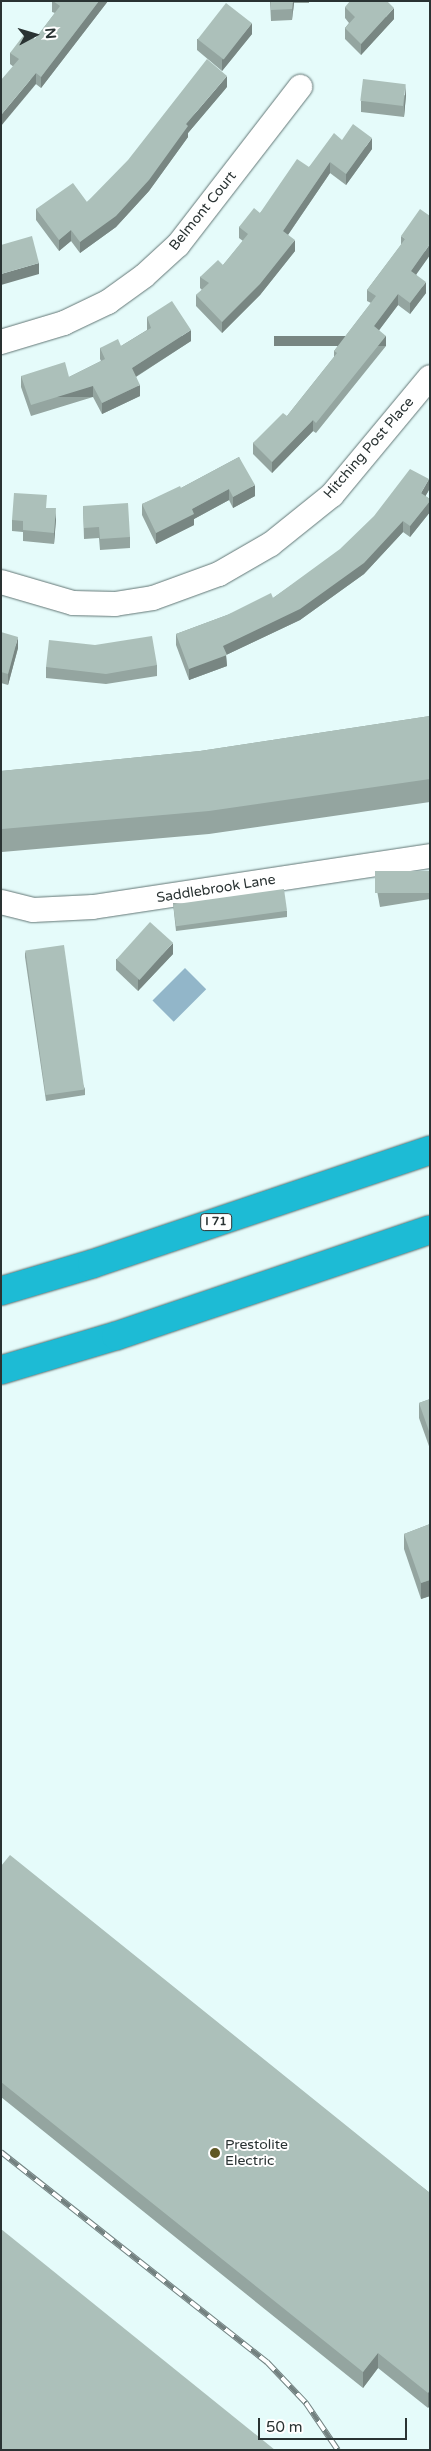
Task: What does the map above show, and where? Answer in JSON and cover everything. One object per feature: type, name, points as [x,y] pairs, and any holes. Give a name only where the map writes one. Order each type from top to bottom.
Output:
[{"type":"highway","name":"I 71","points":[[1,1291],[92,1264],[430,1150]]},
{"type":"highway","points":[[1,1370],[116,1336],[430,1230]]},
{"type":"street","name":"Belmont Court","points":[[1,342],[64,323],[108,302],[144,276],[178,245],[300,87]]},
{"type":"street","name":"Hitching Post Place","points":[[1,582],[73,603],[115,604],[154,598],[219,574],[271,544],[332,495],[430,378]]},
{"type":"street","name":"Saddlebrook Lane","points":[[1,902],[33,910],[93,908],[430,856]]},
{"type":"water","points":[[185,968],[206,989],[174,1022],[152,1001]]},
{"type":"building","points":[[53,1],[99,1],[41,77],[36,73],[1,115],[1,80],[19,59],[10,53],[26,32],[35,39],[60,6]]},
{"type":"building","points":[[271,1],[293,1],[292,9],[271,10]]},
{"type":"building","points":[[350,1],[387,1],[394,8],[361,44],[345,28],[355,17],[345,7]]},
{"type":"building","points":[[226,3],[252,23],[224,60],[198,39]]},
{"type":"building","points":[[207,59],[227,76],[186,124],[188,126],[149,180],[116,216],[80,242],[71,230],[59,240],[36,209],[73,183],[87,202],[128,160]]},
{"type":"building","points":[[363,79],[406,84],[403,106],[360,101]]},
{"type":"building","points":[[353,124],[372,138],[346,174],[330,162],[283,231],[295,240],[260,284],[222,322],[196,295],[209,283],[200,277],[218,260],[223,265],[248,234],[239,227],[254,208],[260,213],[297,159],[309,167],[334,133],[342,140]]},
{"type":"building","points":[[420,209],[430,216],[430,244],[411,271],[426,282],[410,303],[398,294],[374,326],[386,336],[316,423],[313,420],[272,462],[253,443],[283,413],[287,416],[337,353],[334,351],[376,296],[367,290],[405,239],[401,236]]},
{"type":"building","points":[[32,236],[39,263],[1,274],[1,245]]},
{"type":"building","points":[[172,301],[191,330],[132,368],[140,385],[102,403],[93,386],[31,405],[21,376],[65,362],[69,377],[105,359],[100,348],[118,339],[121,346],[151,328],[147,317]]},
{"type":"building","points":[[239,457],[255,485],[233,497],[229,489],[192,509],[194,514],[156,533],[142,504],[180,486],[181,488]]},
{"type":"building","points":[[410,469],[429,479],[421,493],[430,501],[410,526],[403,521],[364,563],[300,609],[223,646],[227,655],[189,669],[176,634],[227,615],[271,593],[273,598],[340,549],[374,516]]},
{"type":"building","points":[[14,493],[47,495],[46,508],[56,508],[54,533],[23,530],[23,521],[12,520]]},
{"type":"building","points":[[128,503],[130,537],[100,539],[99,527],[84,528],[83,506]]},
{"type":"building","points":[[1,632],[18,637],[8,674],[1,672]]},
{"type":"building","points":[[152,636],[157,665],[106,674],[46,667],[49,640],[95,645]]},
{"type":"building","points":[[430,716],[430,779],[209,811],[2,829],[1,771],[200,751]]},
{"type":"building","points":[[375,871],[430,871],[430,893],[375,893]]},
{"type":"building","points":[[284,889],[287,911],[176,926],[173,905]]},
{"type":"building","points":[[150,922],[173,943],[140,980],[117,959]]},
{"type":"building","points":[[64,945],[84,1090],[46,1095],[25,950]]},
{"type":"building","points":[[430,1399],[430,1434],[419,1403]]},
{"type":"building","points":[[430,1524],[430,1580],[421,1583],[404,1534]]},
{"type":"building","name":"Prestolite Electric","points":[[10,1855],[430,2193],[430,2390],[428,2393],[378,2353],[363,2372],[1,2082],[1,1866]]},
{"type":"building","points":[[1,2229],[275,2450],[1,2450]]},
{"type":"railway","points":[[1,2152],[267,2362],[306,2403],[338,2450]]},
{"type":"place","name":"Prestolite Electric","points":[[215,2153]]}]
